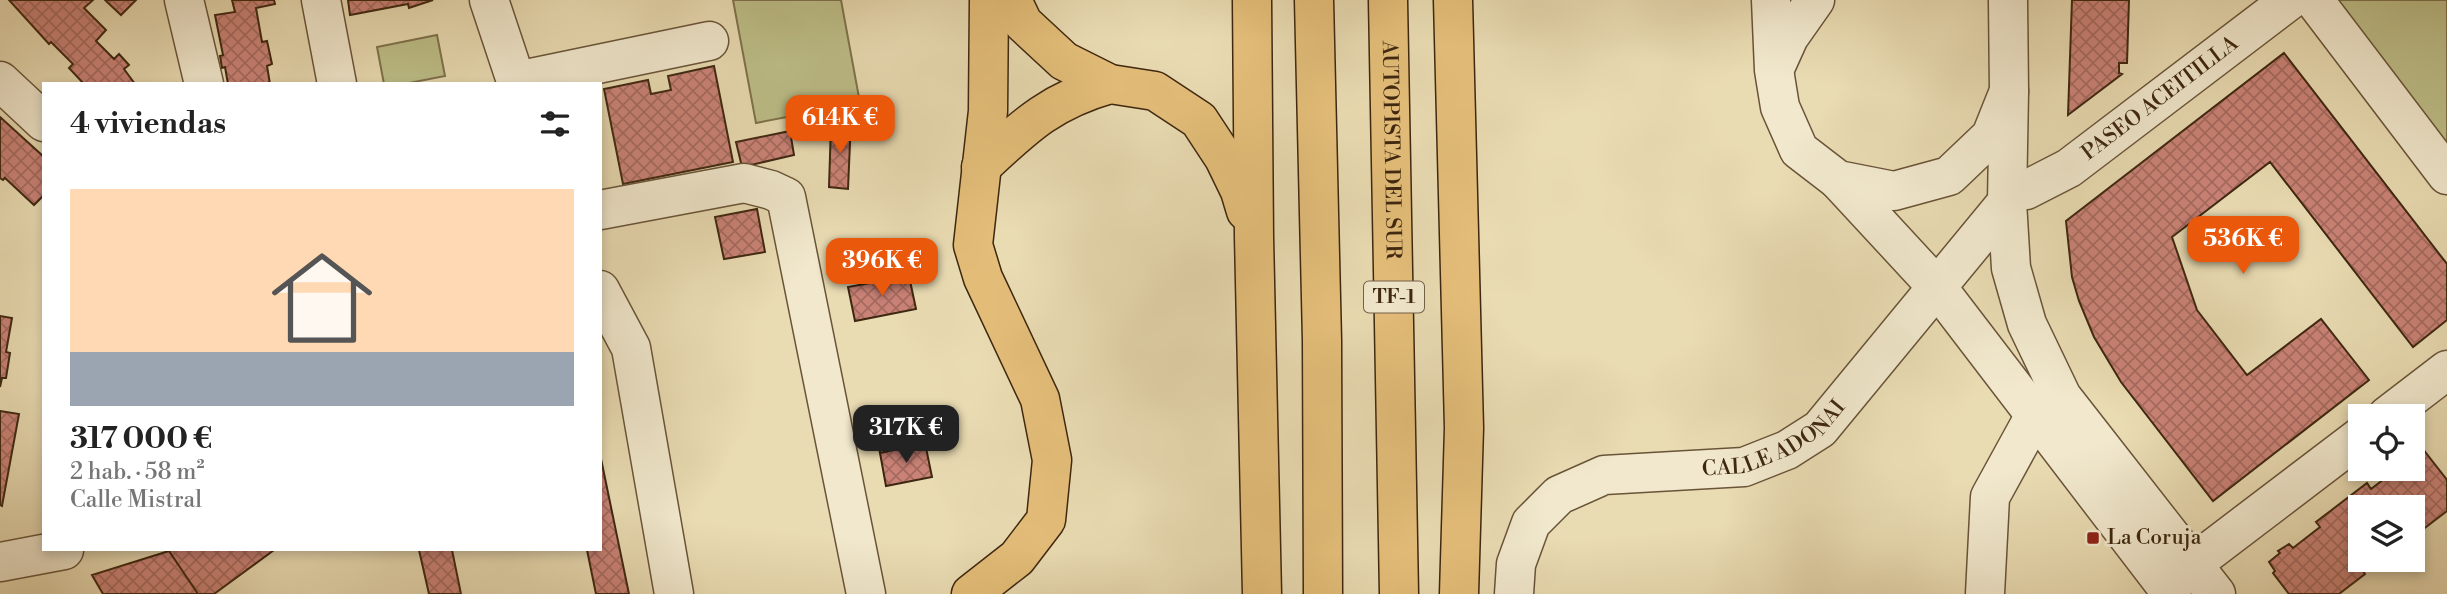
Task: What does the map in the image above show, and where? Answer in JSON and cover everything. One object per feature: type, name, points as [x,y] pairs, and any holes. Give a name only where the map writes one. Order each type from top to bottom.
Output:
[{"type":"main road","points":[[971,594],[1017,558],[1046,520],[1052,460],[1040,399],[983,278],[973,245],[988,111],[989,0]]},
{"type":"main road","points":[[1012,0],[1023,23],[1064,61],[1110,84],[1155,91],[1199,120],[1224,158],[1240,191],[1254,237]]},
{"type":"main road","points":[[1252,0],[1262,594]]},
{"type":"main road","points":[[1314,0],[1322,341],[1323,594]]},
{"type":"main road","name":"AUTOPISTA DEL SUR","points":[[1388,0],[1399,594]]},
{"type":"main road","points":[[1453,0],[1464,428],[1459,594]]},
{"type":"main road","points":[[981,167],[1017,133],[1055,105],[1083,92],[1110,84]]},
{"type":"street","points":[[184,0],[204,82]]},
{"type":"street","points":[[321,0],[337,82]]},
{"type":"street","points":[[489,0],[517,82],[709,40]]},
{"type":"street","points":[[1771,0],[1774,69],[1780,107],[1799,150],[1838,180],[1937,287],[2035,415],[2171,584],[2216,594]]},
{"type":"street","points":[[1774,69],[1789,37],[1815,0]]},
{"type":"street","name":"PASEO ACEITILLA","points":[[2016,196],[2069,168],[2290,0]]},
{"type":"street","points":[[2314,0],[2447,175]]},
{"type":"street","points":[[2008,6],[2008,91],[2016,196]]},
{"type":"street","points":[[2008,6],[2016,196],[2011,268],[2027,324],[2062,397],[2171,584]]},
{"type":"street","points":[[3,85],[42,120]]},
{"type":"street","points":[[1838,180],[1894,191],[1949,176],[1991,136],[2008,91]]},
{"type":"street","points":[[602,210],[744,183],[786,197],[866,594]]},
{"type":"street","name":"CALLE ADONAI","points":[[1514,594],[1516,564],[1531,523],[1559,495],[1604,475],[1744,467],[1787,450],[1820,429],[1984,227],[2016,196]]},
{"type":"street","points":[[603,300],[631,348],[674,594]]},
{"type":"street","points":[[2403,404],[2447,370]]},
{"type":"street","points":[[1984,594],[1990,497],[2035,415]]},
{"type":"street","points":[[2171,584],[2348,446]]},
{"type":"street","points":[[0,562],[59,551]]},
{"type":"green space","points":[[733,0],[841,0],[860,103],[756,123]]},
{"type":"green space","points":[[2328,0],[2447,0],[2447,158]]},
{"type":"green space","points":[[437,35],[445,76],[414,82],[384,82],[377,47]]},
{"type":"building","points":[[9,0],[93,0],[84,8],[106,30],[96,41],[114,59],[119,54],[129,65],[124,69],[134,82],[82,82],[69,68],[73,64],[51,42],[49,44]]},
{"type":"building","points":[[105,0],[136,0],[121,15]]},
{"type":"building","points":[[232,0],[274,0],[275,4],[256,8],[262,42],[267,41],[272,64],[267,66],[270,82],[228,82],[225,67],[222,68],[220,56],[223,55],[215,15],[235,12]]},
{"type":"building","points":[[348,0],[433,0],[409,8],[408,4],[350,15]]},
{"type":"building","points":[[2072,0],[2129,0],[2127,63],[2119,63],[2119,73],[2122,74],[2068,115]]},
{"type":"building","points":[[2284,53],[2447,264],[2447,320],[2413,347],[2270,162],[2172,237],[2197,310],[2247,375],[2321,319],[2369,380],[2213,501],[2121,382],[2094,337],[2072,277],[2066,221]]},
{"type":"building","points":[[714,66],[733,162],[623,184],[604,89],[648,80],[651,94],[671,90],[668,76]]},
{"type":"building","points":[[0,117],[42,155],[42,197],[34,205],[5,178],[0,178]]},
{"type":"building","points":[[851,120],[848,189],[829,187],[831,125]]},
{"type":"building","points":[[790,131],[794,155],[742,167],[736,142]]},
{"type":"building","points":[[757,209],[765,252],[724,259],[715,217]]},
{"type":"building","points":[[909,276],[916,309],[855,321],[848,287]]},
{"type":"building","points":[[0,316],[12,318],[6,352],[10,353],[6,378],[2,378],[0,387]]},
{"type":"building","points":[[919,409],[925,443],[880,453],[874,418]]},
{"type":"building","points":[[0,411],[19,414],[2,506],[0,505]]},
{"type":"building","points":[[925,443],[932,477],[886,486],[880,453]]},
{"type":"building","points":[[2425,452],[2447,480],[2447,511],[2425,528],[2425,495],[2351,495],[2367,483],[2371,489],[2381,481],[2425,481]]},
{"type":"building","points":[[602,464],[629,594],[596,594],[587,551],[602,551]]},
{"type":"building","points":[[2348,498],[2348,572],[2365,574],[2339,594],[2289,594],[2273,573],[2275,571],[2269,562],[2280,553],[2278,551],[2289,544],[2293,548],[2320,527],[2316,522]]},
{"type":"building","points":[[169,551],[273,551],[214,594],[198,594]]},
{"type":"building","points":[[169,551],[198,594],[103,594],[92,575]]},
{"type":"building","points":[[419,551],[452,551],[461,594],[429,594]]},
{"type":"place","name":"La Coruja","points":[[2093,538]]}]
